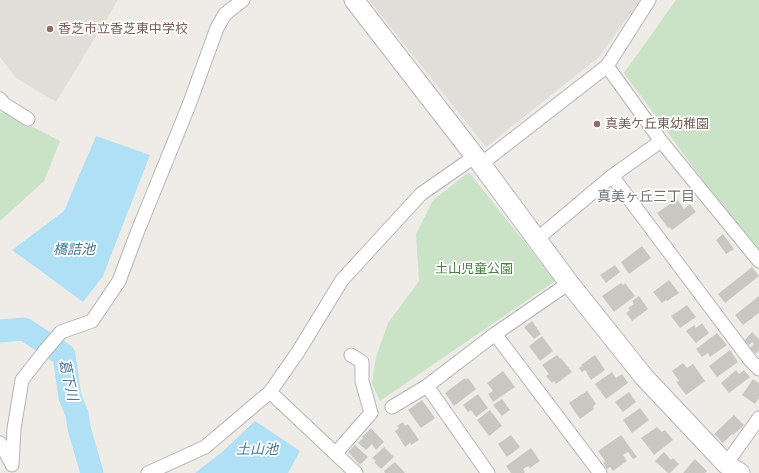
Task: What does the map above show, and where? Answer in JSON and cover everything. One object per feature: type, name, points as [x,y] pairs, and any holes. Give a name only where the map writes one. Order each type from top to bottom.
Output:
[{"type":"street","points":[[12,469],[14,428],[22,380],[62,332],[92,321],[119,281],[189,105],[217,28],[225,14],[243,0]]},
{"type":"street","points":[[354,0],[569,282],[644,376],[733,468],[759,418]]},
{"type":"street","points":[[148,473],[205,447],[270,392],[298,352],[342,280],[421,194],[477,161],[607,66],[649,0]]},
{"type":"street","points":[[607,66],[660,141],[759,261]]},
{"type":"street","points":[[0,99],[4,104],[28,119]]},
{"type":"street","points":[[537,240],[612,176],[660,141]]},
{"type":"street","points":[[612,176],[750,360],[759,368]]},
{"type":"street","points":[[392,407],[427,386],[495,334],[569,282]]},
{"type":"street","points":[[495,334],[600,473]]},
{"type":"street","points":[[336,453],[371,413],[362,381],[362,362],[351,355]]},
{"type":"street","points":[[427,386],[488,473]]},
{"type":"street","points":[[270,392],[356,473]]},
{"type":"street","points":[[0,444],[12,469]]},
{"type":"shaded area","name":"香芝市立香芝東中学校","points":[[0,0],[118,0],[56,102],[16,78],[0,57]]},
{"type":"shaded area","points":[[369,0],[640,0],[599,57],[486,147]]},
{"type":"green space","points":[[676,0],[759,0],[759,249],[715,197],[624,73]]},
{"type":"green space","points":[[4,112],[60,141],[44,181],[0,221],[0,113]]},
{"type":"green space","name":"土山児童公園","points":[[469,172],[555,281],[380,401],[372,384],[376,357],[388,323],[419,281],[416,234],[433,200]]},
{"type":"water","name":"橋詰池","points":[[96,136],[150,155],[103,276],[83,302],[12,250],[64,211]]},
{"type":"water","name":"土山池","points":[[255,421],[300,451],[288,473],[195,473],[222,452]]},
{"type":"building","points":[[677,199],[684,209],[690,204],[696,212],[672,230],[669,227],[668,228],[657,213]]},
{"type":"building","points":[[723,234],[734,249],[726,254],[716,240]]},
{"type":"building","points":[[642,246],[651,258],[629,274],[621,262]]},
{"type":"building","points":[[615,265],[620,272],[606,283],[600,275]]},
{"type":"building","points":[[752,267],[759,276],[725,303],[718,294]]},
{"type":"building","points":[[669,280],[679,293],[662,303],[653,292]]},
{"type":"building","points":[[621,283],[623,285],[625,283],[635,296],[614,312],[602,296]]},
{"type":"building","points":[[639,296],[648,309],[632,321],[626,313],[630,310],[628,308],[634,304],[632,301]]},
{"type":"building","points":[[759,296],[759,313],[743,325],[735,315]]},
{"type":"building","points":[[687,305],[696,317],[680,328],[671,316]]},
{"type":"building","points":[[532,321],[541,334],[534,339],[524,327]]},
{"type":"building","points":[[702,323],[709,333],[696,343],[686,331],[694,325],[696,328]]},
{"type":"building","points":[[752,332],[759,339],[759,351],[756,354],[750,348],[754,344],[752,342],[749,345],[744,341]]},
{"type":"building","points":[[717,333],[727,345],[710,357],[708,353],[702,357],[696,349]]},
{"type":"building","points":[[542,336],[553,351],[540,361],[529,346]]},
{"type":"building","points":[[730,350],[738,362],[717,377],[709,366]]},
{"type":"building","points":[[557,355],[572,372],[556,384],[554,381],[552,383],[546,376],[549,374],[542,365]]},
{"type":"building","points":[[595,355],[605,370],[591,380],[585,370],[582,372],[579,368]]},
{"type":"building","points":[[683,363],[687,368],[693,364],[705,381],[686,395],[676,382],[679,381],[672,371]]},
{"type":"building","points":[[736,370],[739,374],[744,370],[750,377],[729,393],[721,383]]},
{"type":"building","points":[[503,371],[515,387],[493,402],[488,394],[493,391],[487,383]]},
{"type":"building","points":[[612,372],[616,378],[622,374],[628,383],[606,399],[595,384]]},
{"type":"building","points":[[465,378],[466,380],[468,378],[476,389],[454,406],[445,393]]},
{"type":"building","points":[[753,379],[759,383],[759,398],[755,404],[742,395]]},
{"type":"building","points":[[587,391],[596,404],[593,407],[594,409],[580,419],[569,403]]},
{"type":"building","points":[[629,392],[636,402],[623,412],[615,402]]},
{"type":"building","points":[[478,394],[488,408],[476,417],[471,410],[468,412],[463,405]]},
{"type":"building","points":[[502,399],[510,410],[502,416],[493,405]]},
{"type":"building","points":[[422,400],[435,418],[421,428],[408,410]]},
{"type":"building","points":[[640,408],[649,420],[632,433],[623,420]]},
{"type":"building","points":[[490,410],[502,426],[489,436],[477,420]]},
{"type":"building","points":[[734,415],[744,425],[723,443],[714,434]]},
{"type":"building","points":[[403,422],[405,426],[408,424],[419,440],[411,445],[410,443],[405,447],[395,431],[399,428],[397,426]]},
{"type":"building","points":[[657,427],[662,432],[665,430],[673,440],[654,455],[641,438]]},
{"type":"building","points":[[371,428],[384,442],[376,450],[372,444],[366,450],[358,443]]},
{"type":"building","points":[[511,435],[520,447],[507,457],[498,444]]},
{"type":"building","points":[[621,435],[637,457],[633,459],[628,452],[623,455],[627,461],[613,471],[610,467],[607,469],[603,463],[605,461],[598,451]]},
{"type":"building","points":[[355,445],[368,457],[360,465],[348,452]]},
{"type":"building","points":[[384,447],[394,457],[381,469],[372,458]]},
{"type":"building","points":[[531,448],[540,461],[530,468],[528,466],[523,469],[525,472],[524,473],[511,473],[506,466]]},
{"type":"building","points":[[664,452],[671,460],[673,458],[679,464],[670,473],[668,473],[655,461]]},
{"type":"building","points":[[695,459],[707,471],[705,473],[683,473]]},
{"type":"building","points":[[395,462],[405,473],[385,473],[384,471]]},
{"type":"waterway","name":"葛下川","points":[[0,331],[24,329],[64,355],[70,397],[77,414],[79,428],[92,473]]},
{"type":"place","name":"香芝市立香芝東中学校","points":[[50,29]]},
{"type":"place","name":"真美ケ丘東幼稚園","points":[[597,124]]},
{"type":"district","name":"真美ヶ丘三丁目","points":[[646,197]]}]
